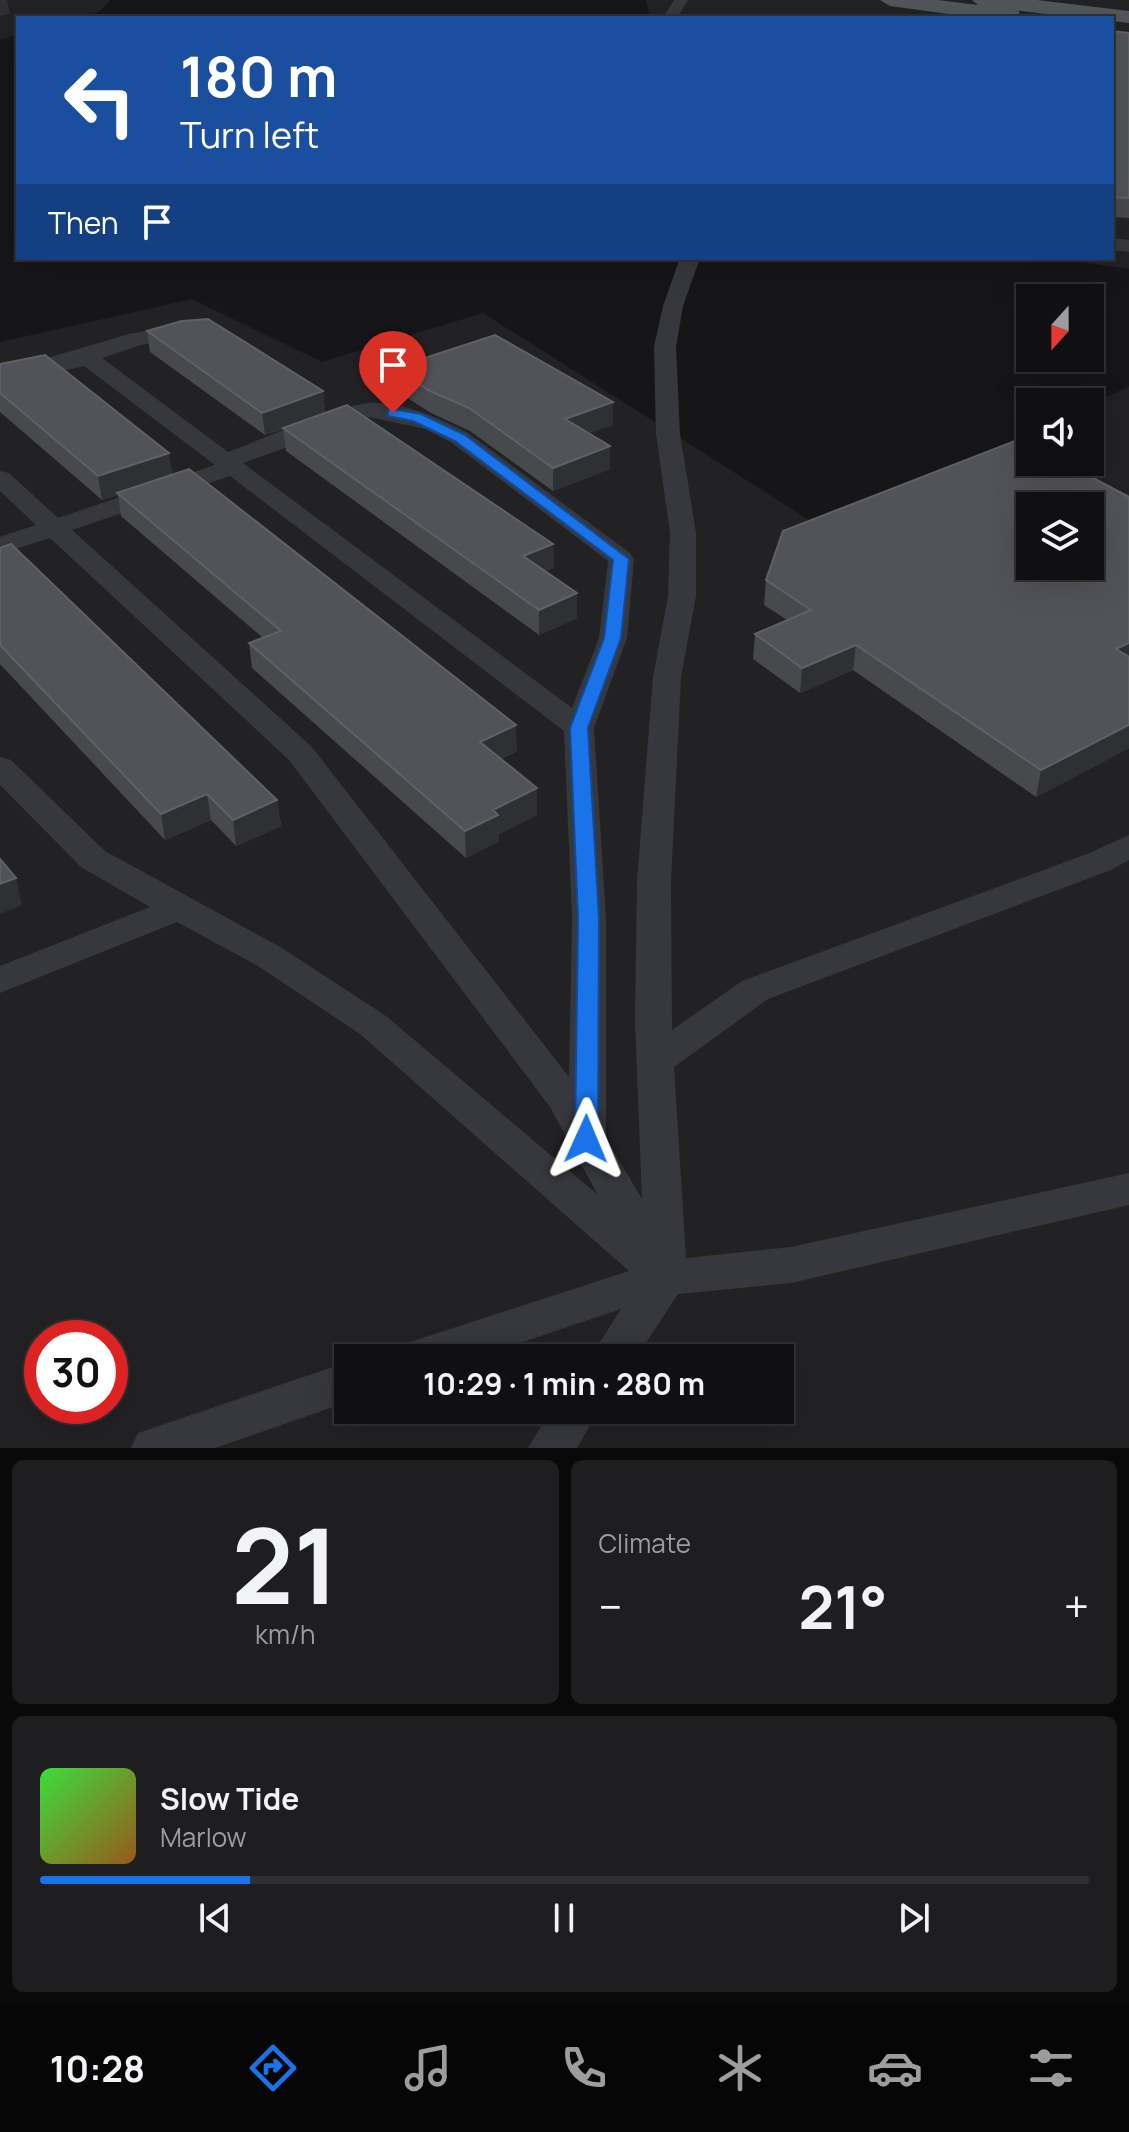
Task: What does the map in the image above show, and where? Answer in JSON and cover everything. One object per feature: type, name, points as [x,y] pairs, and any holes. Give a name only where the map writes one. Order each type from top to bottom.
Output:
[{"type":"main road","points":[[890,0],[1013,16]]},
{"type":"main road","points":[[982,0],[1129,17]]},
{"type":"street","points":[[621,1344],[666,1278],[655,1061],[654,882],[667,677],[682,596],[683,533],[668,434],[665,347],[673,306],[689,260]]},
{"type":"street","points":[[0,379],[137,339],[207,330]]},
{"type":"street","points":[[78,358],[91,360],[579,728]]},
{"type":"street","points":[[0,546],[229,464],[337,406],[416,417],[447,431],[621,559],[613,638],[579,728],[589,918],[586,1139]]},
{"type":"street","points":[[0,478],[300,753],[563,1097],[666,1278]]},
{"type":"street","points":[[0,767],[93,859],[178,909],[270,957],[373,1025],[666,1278]]},
{"type":"street","points":[[655,1061],[755,990],[1099,862],[1129,846]]},
{"type":"street","points":[[0,980],[178,909]]},
{"type":"street","points":[[460,1344],[666,1278],[791,1265],[1129,1189]]},
{"type":"street","points":[[154,1448],[334,1387]]},
{"type":"street","points":[[551,1448],[567,1424]]},
{"type":"shaded area","points":[[0,0],[110,0],[99,12],[84,16],[16,16],[16,35],[0,40]]},
{"type":"shaded area","points":[[646,0],[1129,0],[1129,269],[1066,260],[1114,260],[1114,16],[650,16]]},
{"type":"shaded area","points":[[192,299],[322,362],[483,313],[828,532],[1016,441],[1016,476],[1104,476],[1104,398],[1129,386],[1129,1448],[0,1448],[0,342]]},
{"type":"building","points":[[1114,31],[1129,33],[1129,198],[1114,197]]},
{"type":"building","points":[[208,319],[323,391],[262,413],[147,331],[182,321]]},
{"type":"building","points":[[495,335],[613,402],[565,419],[610,446],[553,468],[469,408],[430,391],[394,368]]},
{"type":"building","points":[[45,355],[169,453],[98,476],[0,393],[0,364]]},
{"type":"building","points":[[347,405],[553,544],[523,556],[577,593],[539,610],[283,428]]},
{"type":"building","points":[[1016,441],[1016,476],[1089,476],[1129,497],[1129,643],[1116,649],[1129,657],[1129,725],[1041,770],[856,645],[802,668],[755,634],[811,610],[766,580],[783,531]]},
{"type":"building","points":[[189,469],[516,725],[480,742],[537,788],[493,810],[498,815],[465,831],[249,643],[281,631],[117,493]]},
{"type":"building","points":[[11,544],[277,800],[233,820],[207,794],[161,814],[0,645],[0,548]]},
{"type":"building","points":[[0,859],[16,878],[0,884]]},
{"type":"route","points":[[393,413],[416,417],[460,438],[621,559],[613,638],[579,728],[589,918],[586,1139]]}]
